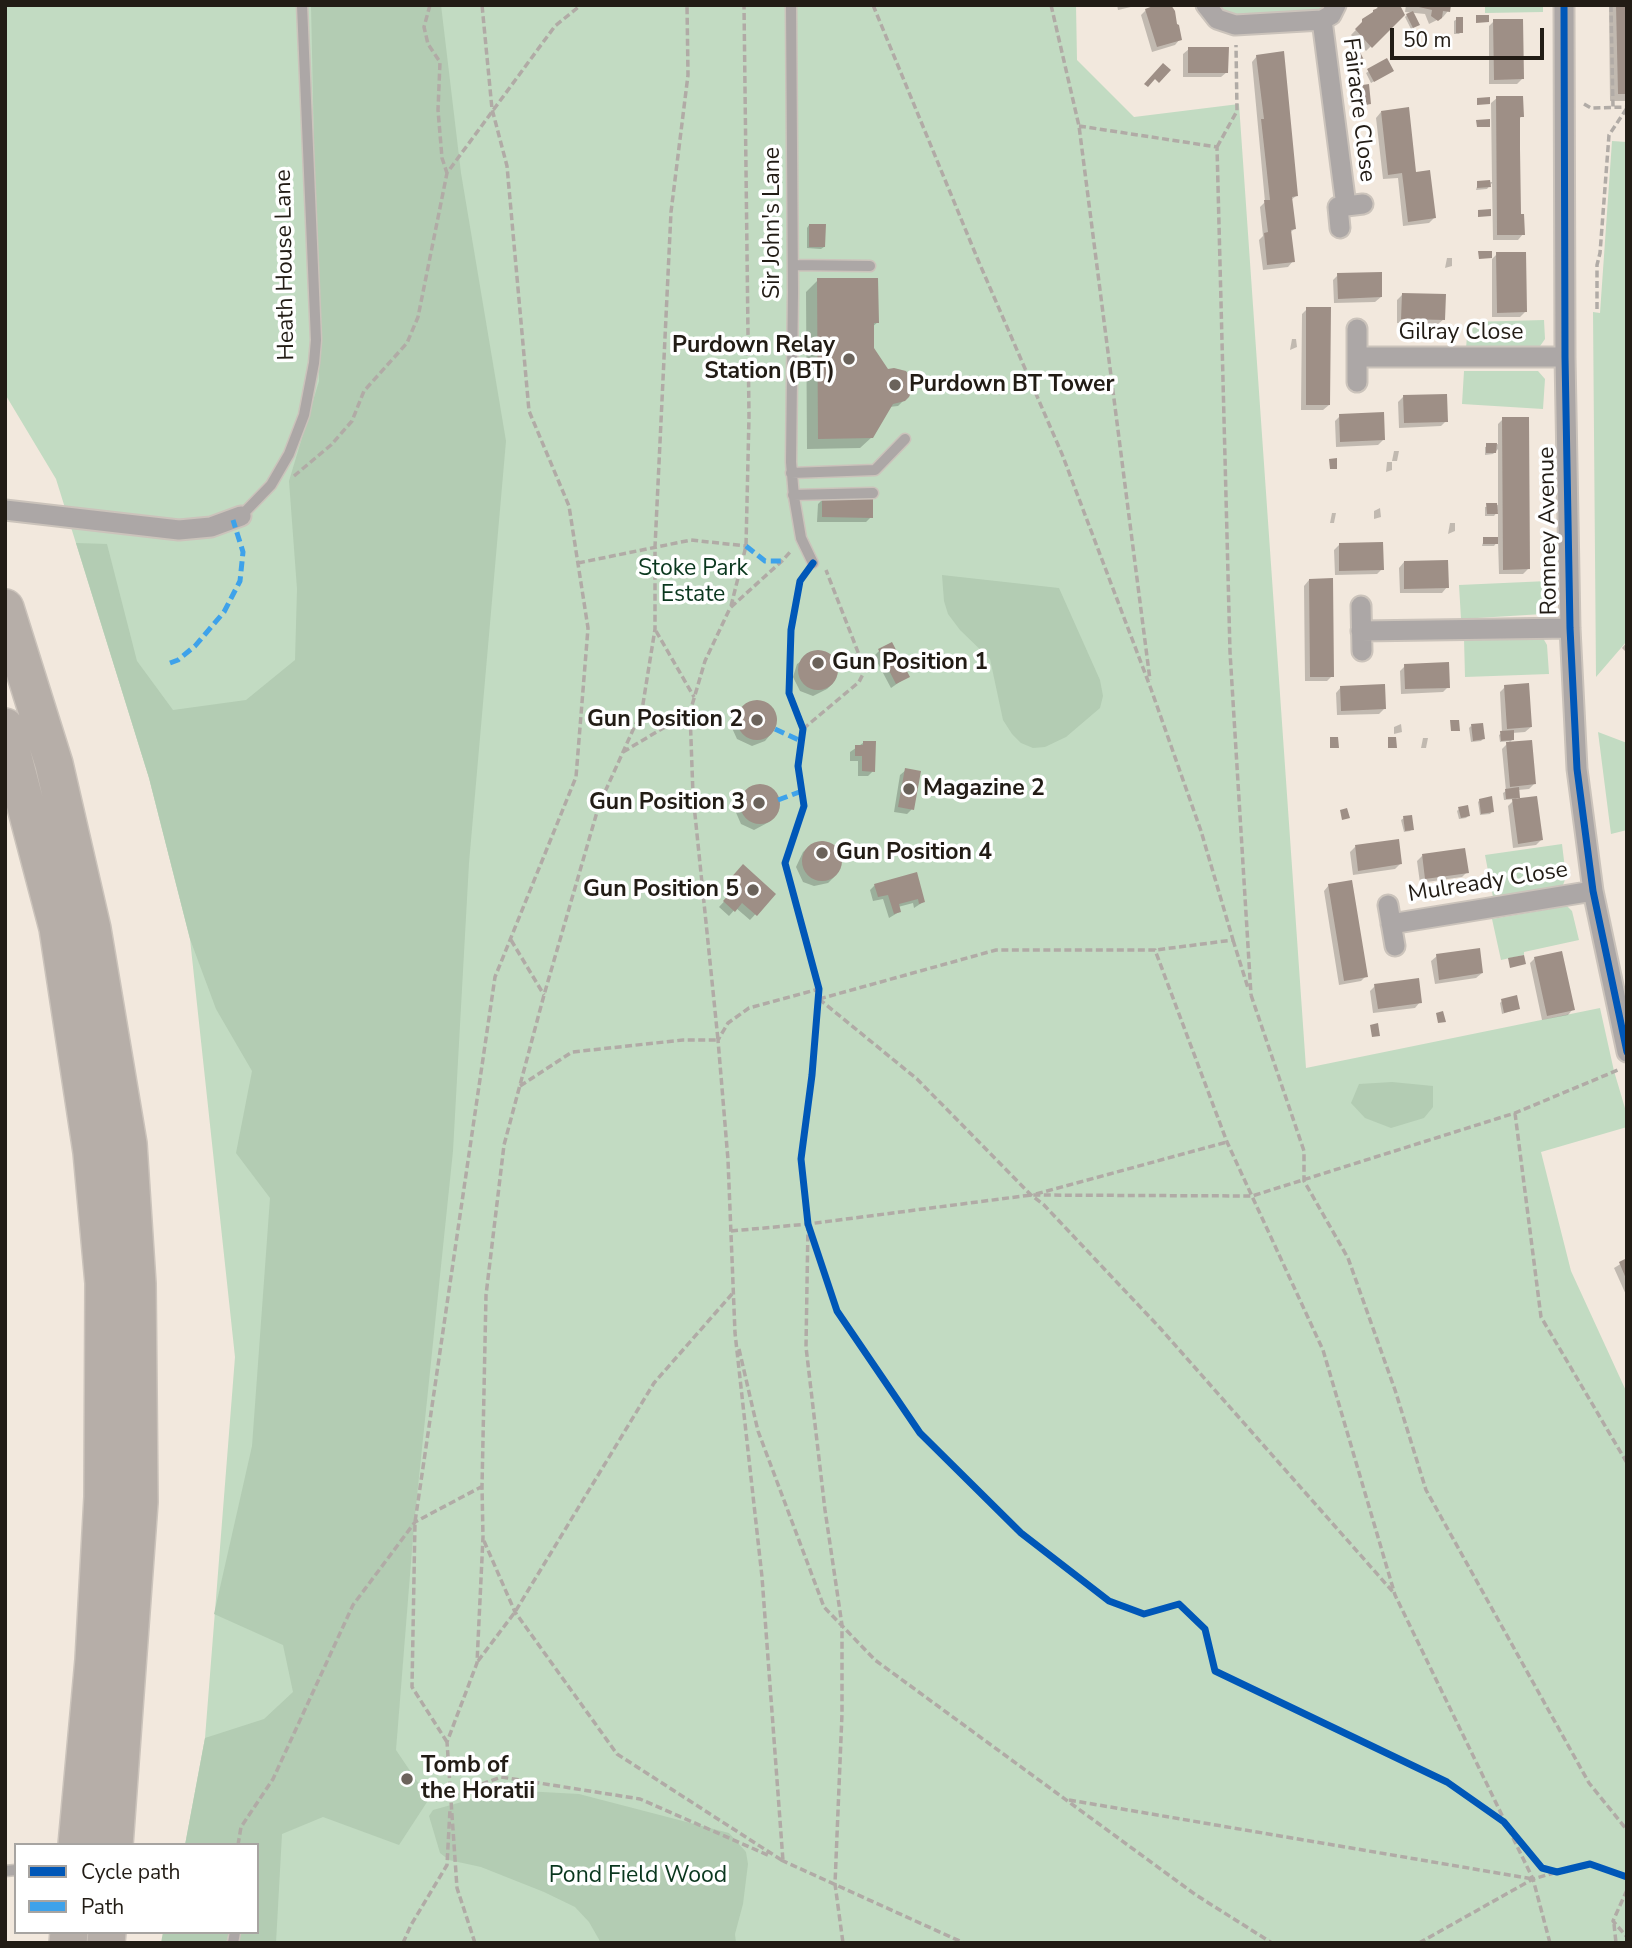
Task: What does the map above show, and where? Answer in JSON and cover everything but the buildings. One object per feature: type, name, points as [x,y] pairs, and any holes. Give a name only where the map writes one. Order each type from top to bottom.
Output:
[{"type":"highway","points":[[5,608],[54,764],[89,916],[128,1144],[138,1284],[139,1502],[114,1843]]},
{"type":"highway","points":[[5,727],[58,929],[92,1152],[104,1283],[103,1497],[93,1660],[77,1843]]},
{"type":"street","points":[[1206,5],[1217,19],[1236,25],[1322,20],[1331,15],[1336,5]]},
{"type":"street","name":"Romney Avenue","points":[[1564,5],[1565,357],[1570,628],[1577,769],[1593,891],[1627,1052]]},
{"type":"street","name":"Fairacre Close","points":[[1322,20],[1355,205],[1338,207],[1340,228]]},
{"type":"street","points":[[1357,329],[1357,382]]},
{"type":"street","name":"Gilray Close","points":[[1357,357],[1565,357]]},
{"type":"street","name":"Heath House Lane","points":[[5,510],[179,530],[211,527],[242,516]]},
{"type":"street","points":[[1361,606],[1362,651]]},
{"type":"street","points":[[1362,631],[1570,628]]},
{"type":"street","name":"Mulready Close","points":[[1395,946],[1390,915],[1593,891]]},
{"type":"lane","name":"Heath House Lane","points":[[242,516],[260,499],[289,454],[306,406],[316,340],[302,5]]},
{"type":"lane","name":"Sir John's Lane","points":[[791,5],[791,472],[801,538],[813,564]]},
{"type":"lane","points":[[793,265],[870,266]]},
{"type":"lane","points":[[791,472],[875,470],[905,439]]},
{"type":"lane","points":[[793,495],[873,494]]},
{"type":"path","points":[[429,5],[424,27],[428,44],[440,62],[438,110],[442,158],[447,173]]},
{"type":"path","points":[[447,1742],[412,1687],[415,1522],[495,977],[576,777],[588,628],[569,506],[529,411],[507,166],[492,109],[482,5]]},
{"type":"path","points":[[280,471],[293,477],[331,445],[352,421],[364,391],[407,343],[418,317],[447,173],[555,26],[581,5]]},
{"type":"path","points":[[477,1663],[483,1537],[486,1295],[505,1145],[544,995],[599,805],[642,710],[655,629],[655,547],[671,212],[688,75],[687,5]]},
{"type":"path","points":[[744,5],[749,416],[746,546],[730,608],[705,660],[690,712],[693,795],[718,1040],[735,1333],[762,1577],[783,1861]]},
{"type":"path","points":[[873,5],[978,260],[1062,454],[1151,689],[1201,831],[1233,940],[1304,1151],[1304,1181],[1348,1258],[1395,1390],[1426,1490],[1589,1783],[1627,1830]]},
{"type":"path","points":[[1051,5],[1079,126],[1151,689]]},
{"type":"path","points":[[1611,5],[1613,107]]},
{"type":"path","points":[[1236,25],[1237,111],[1217,147],[1230,652],[1251,995]]},
{"type":"path","points":[[1565,96],[1591,108],[1627,107]]},
{"type":"path","points":[[1597,309],[1597,265],[1609,135],[1627,107]]},
{"type":"path","points":[[1079,126],[1217,147]]},
{"type":"path","points":[[730,608],[782,561],[801,538]]},
{"type":"path","points":[[578,563],[691,540],[746,546]]},
{"type":"path","points":[[803,729],[859,682],[865,670],[826,570],[813,564]]},
{"type":"path","points":[[655,629],[694,698]]},
{"type":"path","points":[[623,752],[690,712]]},
{"type":"path","points":[[798,717],[803,729],[801,741]]},
{"type":"path","points":[[510,938],[544,995]]},
{"type":"path","points":[[819,999],[996,950],[1155,950],[1233,940]]},
{"type":"path","points":[[1155,950],[1227,1142],[1323,1350],[1395,1594],[1533,1880],[1550,1943]]},
{"type":"path","points":[[817,975],[817,1012]]},
{"type":"path","points":[[718,1040],[728,1023],[749,1008],[819,989]]},
{"type":"path","points":[[819,999],[917,1079],[1044,1205],[1160,1328],[1395,1594]]},
{"type":"path","points":[[520,1086],[572,1052],[683,1040],[718,1040]]},
{"type":"path","points":[[731,1231],[808,1224],[1031,1195],[1252,1196],[1515,1113],[1614,1071]]},
{"type":"path","points":[[1515,1113],[1541,1317],[1627,1463]]},
{"type":"path","points":[[1031,1195],[1227,1142]]},
{"type":"path","points":[[807,1211],[806,1347],[842,1625],[842,1714],[835,1884],[843,1943]]},
{"type":"path","points":[[808,1224],[817,1249]]},
{"type":"path","points":[[475,1943],[457,1888],[447,1742],[477,1663],[515,1612],[654,1382],[733,1294]]},
{"type":"path","points":[[735,1333],[758,1431],[824,1607],[875,1660],[1196,1895],[1272,1943]]},
{"type":"path","points":[[238,1843],[241,1827],[273,1779],[353,1605],[415,1522],[482,1487]]},
{"type":"path","points":[[483,1537],[515,1612],[617,1754],[783,1861]]},
{"type":"path","points":[[452,1795],[501,1777],[640,1799],[964,1943]]},
{"type":"path","points":[[403,1943],[447,1865],[452,1795]]},
{"type":"path","points":[[1066,1799],[1533,1880]]},
{"type":"path","points":[[1493,1814],[1504,1822],[1535,1859]]},
{"type":"path","points":[[1542,1868],[1557,1872]]},
{"type":"path","points":[[1419,1943],[1533,1880],[1568,1870]]},
{"type":"path","points":[[1616,1943],[1614,1921],[1627,1890]]},
{"type":"path","points":[[1614,1921],[1627,1937]]},
{"type":"green space","name":"Stoke Park Estate","points":[[5,5],[1076,5],[1077,60],[1134,117],[1239,104],[1306,1068],[1600,1008],[1627,1115],[1627,1127],[1541,1152],[1571,1271],[1627,1393],[1627,1943],[189,1943],[190,1934],[259,1934],[259,1843],[185,1843],[205,1738],[235,1357],[190,939],[149,778],[56,479],[5,394]]},
{"type":"green space","points":[[311,5],[441,5],[461,173],[506,441],[469,863],[453,1151],[414,1525],[396,1750],[429,1799],[399,1845],[323,1817],[282,1834],[276,1943],[233,1943],[235,1934],[259,1934],[259,1843],[185,1843],[205,1738],[264,1719],[293,1692],[283,1645],[214,1614],[252,1446],[270,1198],[236,1153],[252,1071],[216,1009],[190,939],[149,778],[76,543],[107,544],[137,661],[173,710],[246,700],[295,660],[297,589],[289,481],[319,381]]},
{"type":"green space","points":[[1216,5],[1328,5],[1325,10],[1235,16]]},
{"type":"green space","points":[[1485,5],[1543,5],[1543,12],[1485,13]]},
{"type":"green space","points":[[1612,141],[1627,142],[1627,641],[1596,677],[1593,312],[1600,313]]},
{"type":"green space","points":[[1544,320],[1545,339],[1538,349],[1466,349],[1468,322]]},
{"type":"green space","points":[[1464,371],[1538,371],[1545,379],[1543,409],[1462,404]]},
{"type":"green space","points":[[942,575],[1059,588],[1100,680],[1103,696],[1100,708],[1066,737],[1045,747],[1033,748],[1021,743],[1003,720],[990,659],[960,630],[948,614]]},
{"type":"green space","points":[[1548,581],[1548,607],[1543,614],[1461,619],[1459,585]]},
{"type":"green space","points":[[1464,638],[1543,638],[1547,645],[1549,674],[1465,677]]},
{"type":"green space","points":[[1598,732],[1627,743],[1627,830],[1611,834]]},
{"type":"green space","points":[[1562,844],[1566,877],[1563,885],[1558,888],[1493,897],[1485,855]]},
{"type":"green space","points":[[1567,906],[1572,911],[1579,940],[1501,960],[1492,919]]},
{"type":"green space","points":[[1392,1082],[1433,1086],[1433,1107],[1424,1118],[1391,1128],[1365,1118],[1351,1103],[1359,1084]]},
{"type":"green space","name":"Pond Field Wood","points":[[524,1791],[579,1794],[729,1833],[746,1852],[748,1864],[743,1904],[735,1934],[736,1943],[601,1943],[589,1922],[575,1907],[481,1867],[449,1860],[440,1853],[429,1816],[433,1810],[494,1793]]},
{"type":"green space","points":[[163,1934],[228,1934],[226,1943],[161,1943]]},
{"type":"marked path","points":[[170,663],[195,646],[224,612],[240,581],[243,552],[233,520]]},
{"type":"marked path","points":[[746,546],[765,561],[782,561]]},
{"type":"marked path","points":[[775,729],[801,741]]},
{"type":"marked path","points":[[778,800],[802,791]]},
{"type":"cycle path","points":[[1564,5],[1565,357],[1570,628],[1577,769],[1593,891],[1627,1052]]},
{"type":"cycle path","points":[[813,563],[800,581],[791,630],[789,693],[803,729],[798,766],[804,806],[785,863],[819,989],[801,1159],[808,1224],[837,1311],[920,1433],[1021,1533],[1109,1601],[1144,1614],[1179,1604],[1205,1629],[1215,1671],[1447,1782],[1504,1822],[1542,1868],[1557,1872],[1590,1864],[1627,1877]]},
{"type":"place","name":"Purdown Relay Station (BT)","points":[[849,359]]},
{"type":"place","name":"Purdown BT Tower","points":[[895,385]]},
{"type":"place","name":"Gun Position 1","points":[[818,663]]},
{"type":"place","name":"Gun Position 2","points":[[757,720]]},
{"type":"place","name":"Magazine 2","points":[[909,789]]},
{"type":"place","name":"Gun Position 3","points":[[759,803]]},
{"type":"place","name":"Gun Position 4","points":[[822,853]]},
{"type":"place","name":"Gun Position 5","points":[[753,890]]},
{"type":"place","name":"Tomb of the Horatii","points":[[407,1779]]}]
